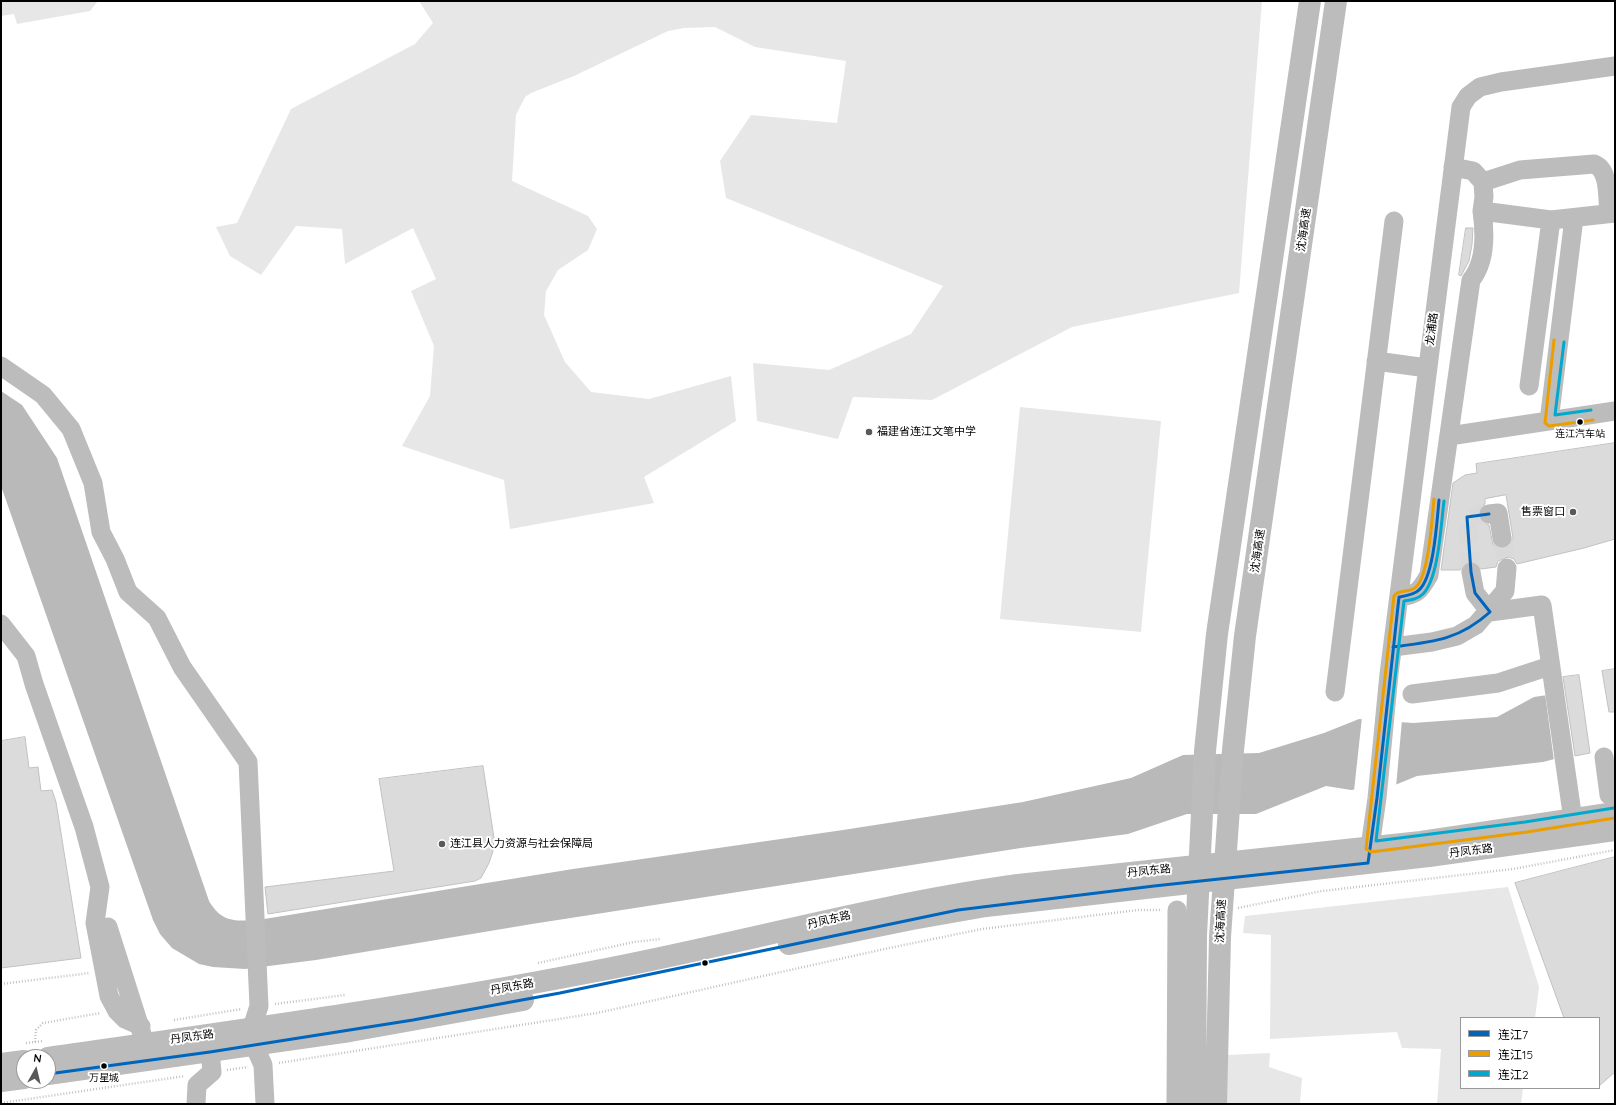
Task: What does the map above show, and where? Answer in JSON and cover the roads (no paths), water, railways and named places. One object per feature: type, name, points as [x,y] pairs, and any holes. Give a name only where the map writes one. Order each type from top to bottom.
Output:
[{"type":"main road","points":[[1195,1104],[1196,936],[1205,751],[1216,634],[1310,1]]},
{"type":"main road","name":"沈海高速","points":[[1216,1104],[1220,937],[1233,750],[1245,636],[1336,1]]},
{"type":"main road","name":"丹凤东路","points":[[1369,855],[1573,820],[1612,804]]},
{"type":"main road","name":"丹凤东路","points":[[49,1049],[143,1035],[253,1037],[454,997],[593,972],[865,911],[958,893],[1030,883],[1369,855],[1520,845],[1615,830]]},
{"type":"main road","name":"丹凤东路","points":[[56,1073],[211,1062],[253,1037]]},
{"type":"main road","points":[[1,1064],[16,1062]]},
{"type":"main road","points":[[1,1081],[16,1079]]},
{"type":"street","name":"龙浦路","points":[[1369,855],[1427,368],[1461,107],[1474,91],[1480,87],[1500,82],[1615,66]]},
{"type":"street","points":[[1482,211],[1551,220],[1612,213],[1605,174],[1599,166],[1594,164],[1520,170],[1483,182]]},
{"type":"street","points":[[1399,598],[1410,596],[1421,590],[1428,575],[1472,280],[1479,271],[1485,229],[1482,211],[1484,197],[1483,182],[1473,172],[1453,167]]},
{"type":"street","points":[[1549,421],[1574,218]]},
{"type":"street","points":[[1529,386],[1551,220]]},
{"type":"street","points":[[1335,692],[1394,221]]},
{"type":"street","points":[[1376,361],[1427,368]]},
{"type":"street","points":[[1,366],[43,395],[71,429],[93,484],[101,532],[115,559],[128,592],[157,618],[182,667],[248,762],[257,971],[260,1006],[253,1037],[263,1065],[265,1104]]},
{"type":"street","points":[[1449,436],[1615,412]]},
{"type":"street","points":[[1489,514],[1498,513],[1502,538]]},
{"type":"street","points":[[1393,647],[1432,642],[1457,636],[1476,625],[1490,612],[1505,591],[1507,568]]},
{"type":"street","points":[[1471,572],[1475,592],[1490,612]]},
{"type":"street","points":[[1490,612],[1542,605],[1573,820]]},
{"type":"street","points":[[1,624],[26,656],[34,684],[84,827],[100,887],[95,923],[109,996],[117,1011],[143,1035]]},
{"type":"street","points":[[1412,694],[1498,683],[1551,674]]},
{"type":"street","points":[[1604,757],[1612,804]]},
{"type":"street","points":[[1176,1104],[1177,910]]},
{"type":"street","points":[[108,927],[143,1035]]},
{"type":"street","points":[[196,1104],[197,1085],[211,1062]]},
{"type":"tunnel","points":[[1471,572],[1467,517],[1489,514]]},
{"type":"tunnel","points":[[1502,538],[1507,568]]},
{"type":"place","name":"连江汽车站","points":[[1580,422]]},
{"type":"place","name":"福建省连江文笔中学","points":[[869,432]]},
{"type":"place","name":"售票窗口","points":[[1573,512]]},
{"type":"place","name":"连江县人力资源与社会保障局","points":[[442,844]]},
{"type":"place","name":"万星城","points":[[104,1066]]}]
